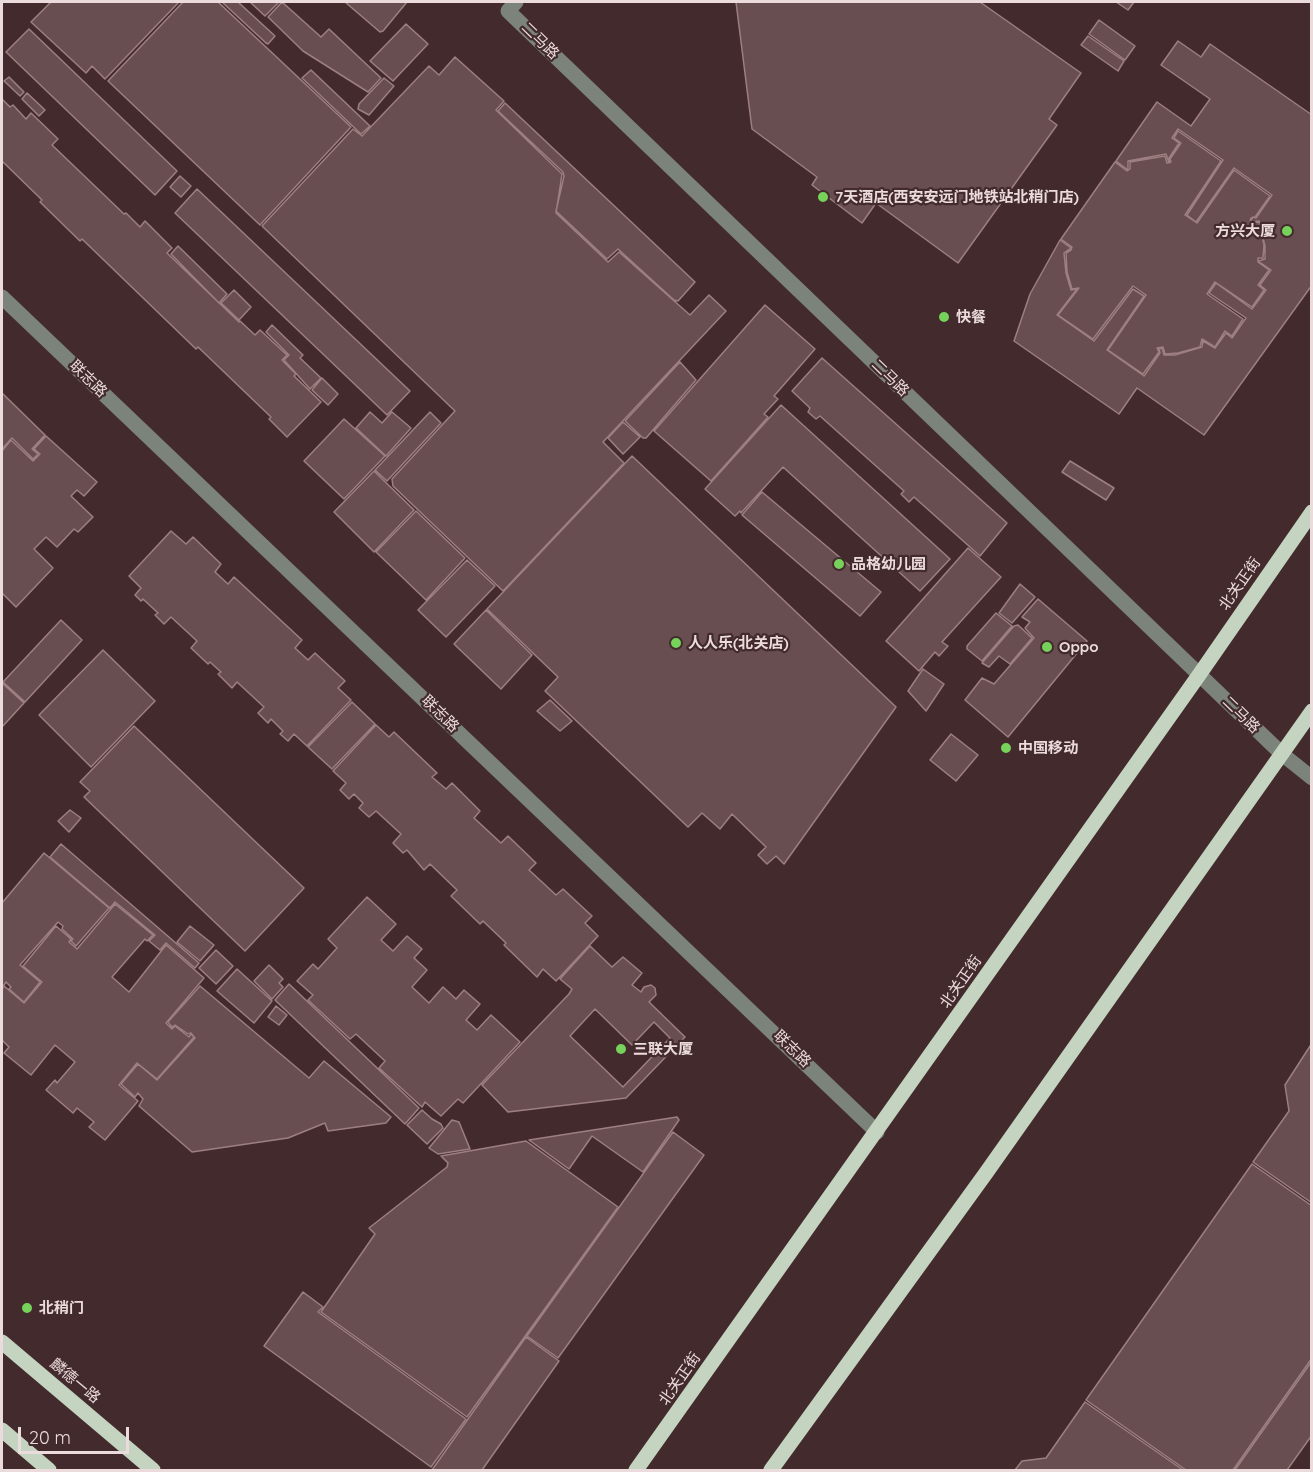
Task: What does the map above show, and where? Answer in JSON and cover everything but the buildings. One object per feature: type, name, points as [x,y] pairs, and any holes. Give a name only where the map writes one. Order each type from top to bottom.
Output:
[{"type":"main road","name":"北关正街","points":[[636,1470],[877,1132],[1311,513]]},
{"type":"main road","points":[[771,1470],[992,1163],[1311,711]]},
{"type":"main road","name":"麟德一路","points":[[2,1342],[153,1470]]},
{"type":"main road","points":[[2,1430],[49,1470]]},
{"type":"street","name":"二马路","points":[[516,2],[508,11],[1281,754],[1311,778]]},
{"type":"street","name":"联志路","points":[[2,297],[877,1132]]},
{"type":"place","name":"7天酒店(西安安远门地铁站北稍门店)","points":[[823,197]]},
{"type":"place","name":"方兴大厦","points":[[1287,231]]},
{"type":"place","name":"快餐","points":[[944,317]]},
{"type":"place","name":"品格幼儿园","points":[[839,564]]},
{"type":"place","name":"人人乐(北关店)","points":[[676,643]]},
{"type":"place","name":"Oppo","points":[[1047,647]]},
{"type":"place","name":"中国移动","points":[[1006,748]]},
{"type":"place","name":"三联大厦","points":[[621,1049]]},
{"type":"place","name":"北稍门","points":[[27,1308]]}]
